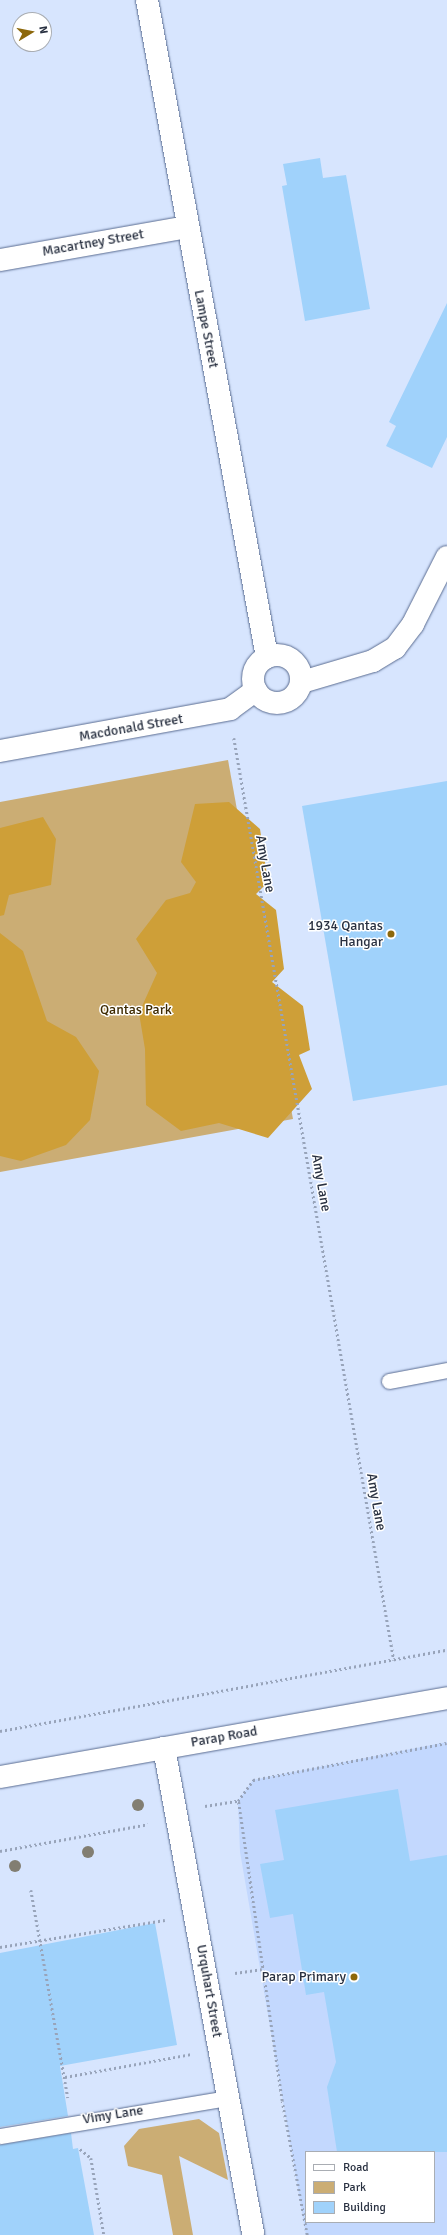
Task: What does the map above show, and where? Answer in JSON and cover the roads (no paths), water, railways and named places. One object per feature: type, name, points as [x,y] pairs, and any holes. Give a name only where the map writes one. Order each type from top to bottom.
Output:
[{"type":"street","name":"Lampe Street","points":[[146,0],[267,657]]},
{"type":"street","name":"Macartney Street","points":[[0,260],[187,227]]},
{"type":"street","points":[[302,682],[373,661],[395,648],[413,624],[447,557]]},
{"type":"street","points":[[281,655],[295,661],[302,682],[295,696],[281,703],[266,701],[256,690],[256,668],[267,657],[281,655]]},
{"type":"street","name":"Macdonald Street","points":[[0,751],[230,709],[256,690]]},
{"type":"street","name":"Parap Road","points":[[0,1776],[447,1698]]},
{"type":"street","name":"Urquhart Street","points":[[164,1748],[252,2235]]},
{"type":"lane","points":[[389,1381],[447,1370]]},
{"type":"lane","name":"Vimy Lane","points":[[0,2136],[100,2117],[227,2098]]},
{"type":"place","name":"1934 Qantas Hangar","points":[[391,934]]},
{"type":"place","name":"Parap Primary","points":[[354,1977]]},
{"type":"park label","name":"Qantas Park","points":[[136,1010]]}]
